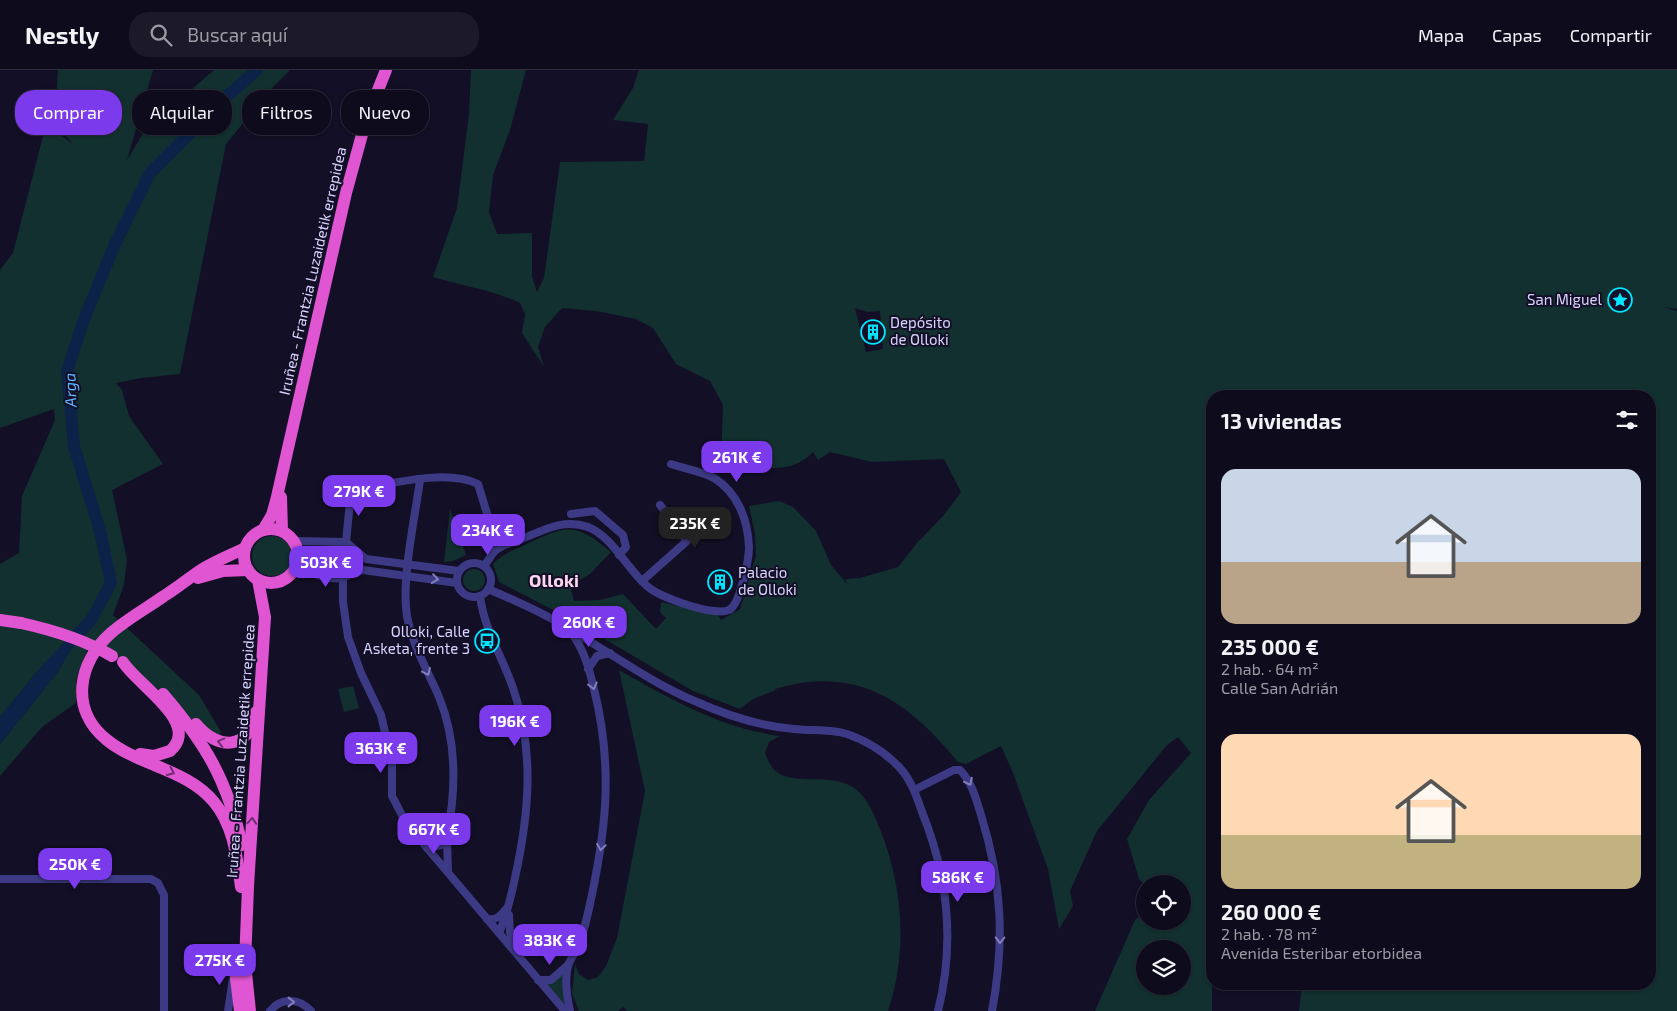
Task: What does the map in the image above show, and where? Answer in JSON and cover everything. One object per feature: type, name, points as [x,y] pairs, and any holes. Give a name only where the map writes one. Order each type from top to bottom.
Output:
[{"type":"highway","name":"Iruñea - Frantzia Luzaidetik errepidea","points":[[280,482],[346,193],[366,120],[386,70]]},
{"type":"highway","points":[[240,1011],[236,965],[245,887],[236,849],[222,813],[205,793],[185,779],[122,750],[108,740],[89,720],[81,693],[86,666],[95,650],[112,632],[202,569],[245,548],[252,537],[263,530],[272,515],[280,482]]},
{"type":"highway","points":[[280,482],[282,531]]},
{"type":"highway","points":[[258,580],[277,583],[291,576],[296,569],[299,555],[294,541],[282,531],[263,530]]},
{"type":"highway","points":[[245,548],[245,563],[248,570],[258,580],[265,617]]},
{"type":"highway","points":[[186,582],[223,571],[248,570]]},
{"type":"highway","points":[[265,617],[277,583]]},
{"type":"highway","name":"Iruñea - Frantzia Luzaidetik errepidea","points":[[245,887],[265,617]]},
{"type":"highway","points":[[0,620],[21,622],[90,643],[117,659],[183,709],[200,730],[213,740],[228,744],[243,738],[254,721],[261,682]]},
{"type":"highway","points":[[86,666],[86,703],[102,730],[119,743],[144,755],[160,756],[170,751],[179,737],[178,724],[170,711],[117,659]]},
{"type":"highway","points":[[163,694],[195,733],[211,758],[235,813],[244,854],[244,963],[252,1008]]},
{"type":"street","points":[[484,566],[496,550],[504,544],[551,526],[580,525],[600,534],[642,581],[664,598],[724,612],[730,610],[735,604],[749,561],[747,525],[742,509],[730,492],[713,477],[671,464]]},
{"type":"street","points":[[346,542],[351,490],[448,477],[466,478],[478,484],[490,520],[504,544]]},
{"type":"street","points":[[420,480],[405,592],[407,617],[420,655],[440,699],[448,731],[454,770],[447,836],[448,872]]},
{"type":"street","points":[[642,581],[687,540],[660,505]]},
{"type":"street","points":[[571,514],[595,510],[623,535],[626,546],[619,554]]},
{"type":"street","points":[[294,541],[346,542],[366,559],[459,571]]},
{"type":"street","points":[[352,572],[357,564],[356,552]]},
{"type":"street","points":[[473,563],[484,566],[491,579],[488,588],[480,596],[468,596],[463,593],[457,583],[459,571],[473,563]]},
{"type":"street","points":[[296,569],[333,578],[343,578],[352,572],[363,570],[457,583]]},
{"type":"street","points":[[343,578],[343,602],[348,637],[361,673],[381,714],[386,731],[392,763],[392,796],[406,823],[565,1011]]},
{"type":"street","points":[[488,588],[566,626],[685,697],[724,714],[772,726],[834,731],[868,743],[902,770],[914,790],[934,840],[946,899],[947,952],[938,1011]]},
{"type":"street","points":[[480,596],[485,623],[506,669],[517,702],[528,756],[529,791],[527,819],[509,906],[499,933]]},
{"type":"street","points":[[538,980],[551,980],[568,965],[582,938],[606,812],[606,748],[599,710],[582,651],[566,626]]},
{"type":"street","points":[[588,670],[597,656],[610,653]]},
{"type":"street","points":[[914,790],[954,770],[960,770],[968,778],[988,838],[1000,905],[1000,965],[992,1011]]},
{"type":"street","points":[[427,848],[441,845],[447,836]]},
{"type":"street","points":[[0,879],[151,880],[160,885],[164,895],[164,1011]]},
{"type":"street","points":[[487,919],[494,920],[500,917],[509,906]]},
{"type":"street","points":[[509,906],[510,932],[516,953]]},
{"type":"street","points":[[228,1011],[236,965]]},
{"type":"street","points":[[568,965],[566,989],[570,1011]]},
{"type":"street","points":[[270,1011],[275,1005],[288,1001],[298,1001],[311,1011]]},
{"type":"street","points":[[223,1011],[229,1002]]},
{"type":"green space","points":[[58,70],[153,70],[147,90],[132,90],[132,135],[134,135],[127,160],[142,135],[232,135],[232,90],[191,90],[214,70],[290,70],[271,90],[242,90],[242,125],[226,144],[180,374],[116,383],[122,390],[129,416],[163,464],[112,490],[127,559],[124,585],[113,615],[199,695],[221,732],[213,740],[200,730],[183,709],[153,685],[122,662],[90,643],[76,680],[76,703],[42,727],[0,776],[0,744],[57,673],[77,639],[70,637],[41,667],[0,717],[0,564],[19,553],[22,496],[55,420],[54,409],[0,428],[0,270],[13,253],[44,135],[61,135],[72,144],[65,135],[122,135],[122,90],[57,90]]},
{"type":"green space","points":[[471,70],[526,70],[510,130],[493,175],[489,212],[497,234],[532,233],[532,276],[537,292],[544,278],[560,162],[644,161],[648,124],[613,120],[633,88],[639,70],[1677,70],[1677,309],[1664,307],[1677,311],[1677,1011],[1299,1011],[1301,990],[1656,990],[1656,390],[1206,390],[1206,990],[1212,990],[1212,1011],[1095,1011],[1135,920],[1136,930],[1191,930],[1191,875],[1138,875],[1127,839],[1149,800],[1191,753],[1178,737],[1167,745],[1097,831],[1070,891],[1073,906],[1059,929],[1048,869],[1013,773],[1001,746],[966,764],[958,762],[928,729],[911,714],[875,692],[855,685],[833,682],[805,682],[775,689],[753,699],[740,709],[693,691],[567,617],[499,582],[493,564],[503,555],[549,534],[568,529],[577,531],[587,534],[611,552],[590,574],[570,586],[574,601],[600,600],[623,594],[656,629],[666,618],[660,612],[661,602],[718,615],[721,620],[740,609],[756,556],[755,534],[749,506],[779,501],[793,507],[816,531],[831,565],[848,585],[845,579],[860,578],[898,567],[917,543],[944,515],[961,492],[944,459],[872,462],[830,452],[818,460],[813,452],[803,460],[792,465],[770,468],[721,459],[723,405],[710,381],[676,364],[653,328],[636,319],[596,311],[562,308],[545,327],[538,347],[544,367],[522,333],[525,314],[520,303],[488,291],[433,277],[457,208],[469,114]],"holes":[[[855,308],[867,312],[880,311],[883,349],[866,352]]]},
{"type":"green space","points":[[450,509],[466,555],[453,561],[444,562]]},
{"type":"green space","points":[[272,536],[286,542],[292,556],[286,570],[272,576],[258,570],[252,556],[258,542]]},
{"type":"green space","points":[[335,545],[344,550],[349,560],[347,566],[337,574],[307,565],[307,548]]},
{"type":"green space","points":[[474,569],[484,576],[485,580],[478,590],[474,591],[464,584],[463,580],[470,570]]},
{"type":"green space","points":[[619,670],[696,711],[737,726],[780,736],[769,742],[765,753],[773,768],[780,774],[788,777],[842,782],[851,786],[865,799],[875,817],[888,851],[898,896],[900,943],[898,966],[888,1011],[627,1011],[623,1007],[618,1011],[579,1011],[572,993],[575,964],[579,974],[588,980],[598,977],[606,966],[617,938],[645,791]]},
{"type":"green space","points":[[353,686],[359,708],[344,712],[338,689]]},
{"type":"green space","points":[[562,975],[565,1005],[547,985],[547,983]]},
{"type":"water","points":[[82,631],[57,673],[0,744],[0,717],[41,667],[70,636]]},
{"type":"waterway","name":"Arga","points":[[71,642],[91,620],[111,583],[100,531],[74,446],[67,371],[84,319],[115,244],[150,173],[224,99],[257,70]]},
{"type":"place","name":"San Miguel","points":[[1620,300]]},
{"type":"place","name":"Depósito de Olloki","points":[[873,332]]},
{"type":"place","name":"Palacio de Olloki","points":[[720,582]]},
{"type":"place","name":"Olloki, Calle Asketa, frente 3","points":[[487,641]]},
{"type":"district","name":"Olloki","points":[[554,581]]}]
